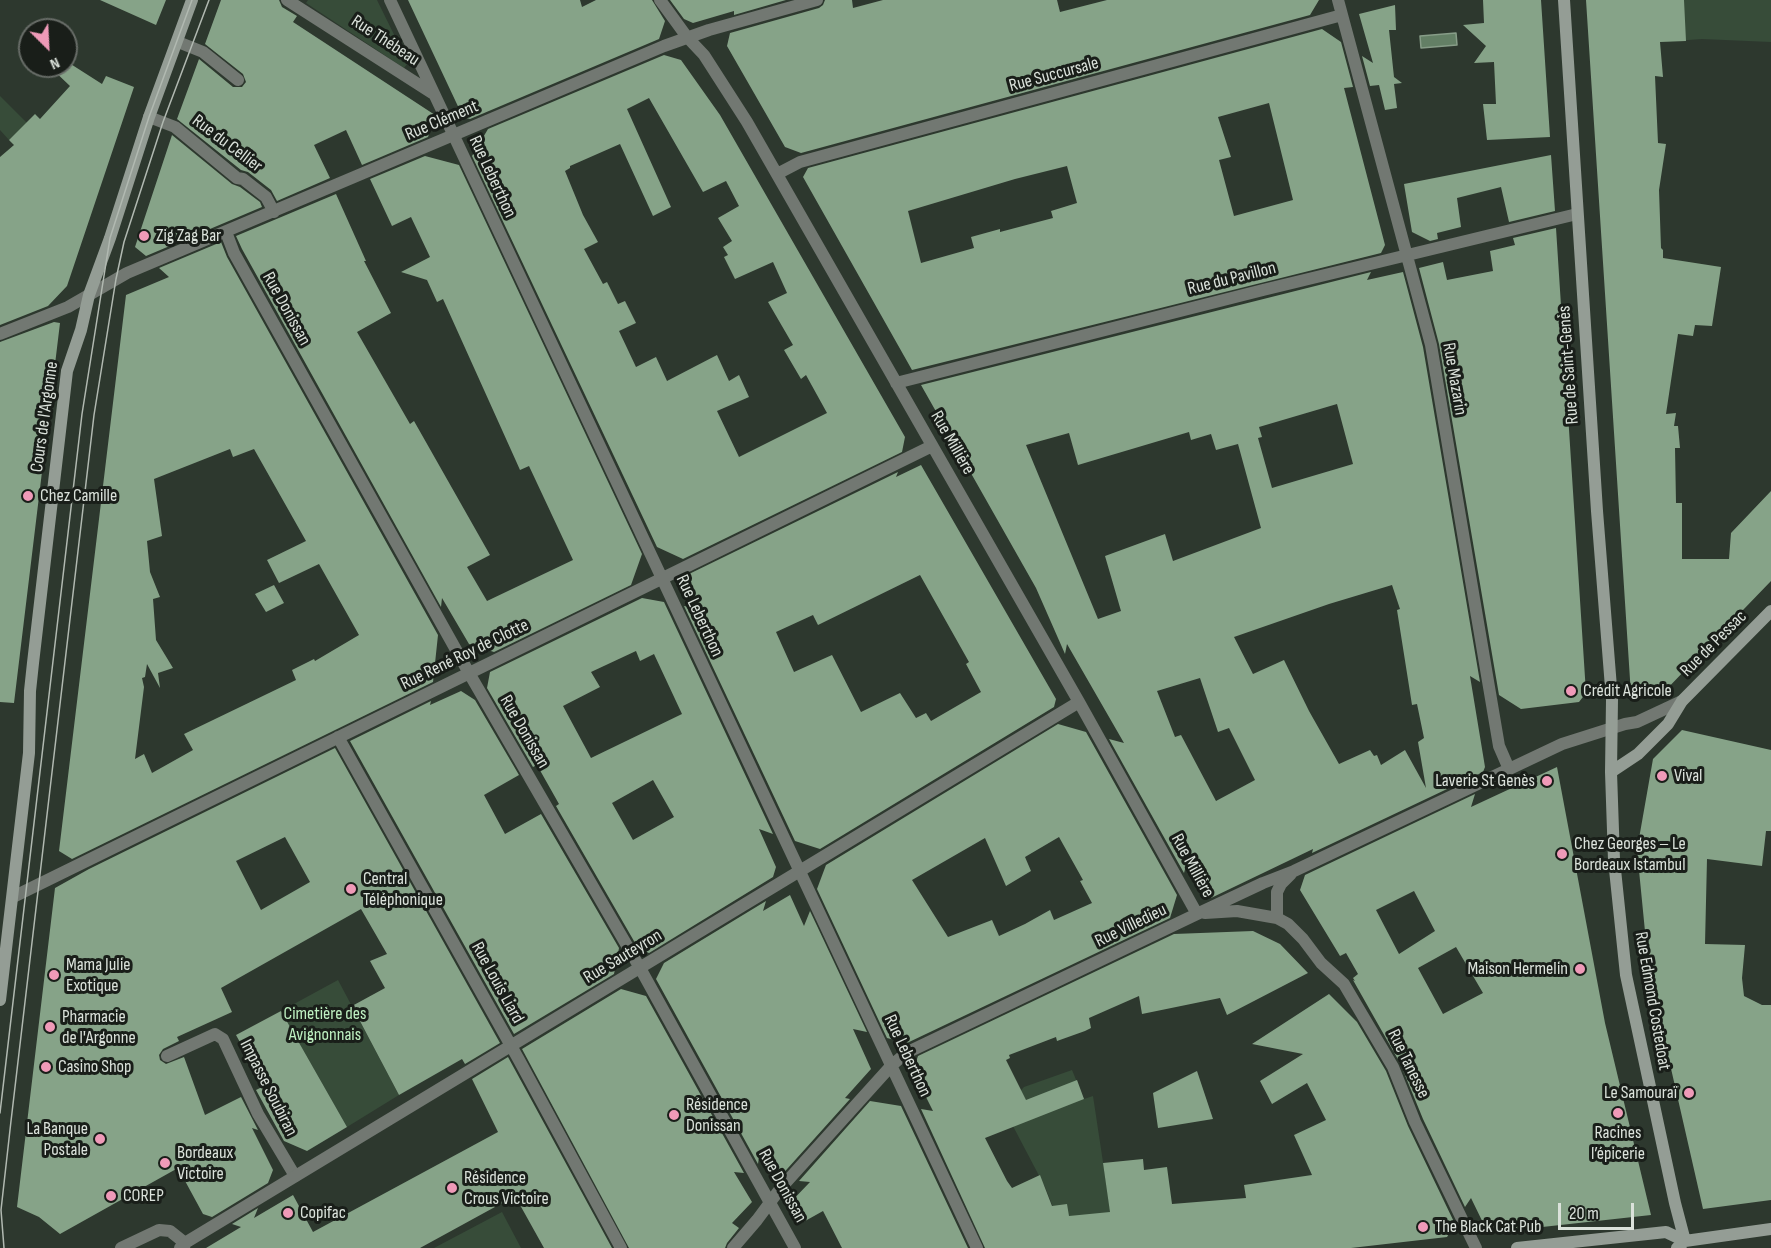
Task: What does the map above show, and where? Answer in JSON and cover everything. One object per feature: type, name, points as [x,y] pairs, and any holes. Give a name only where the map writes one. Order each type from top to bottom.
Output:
[{"type":"street","name":"Cours de l'Argonne","points":[[0,1000],[29,753],[31,682],[67,371],[81,330],[89,295],[149,117],[192,0]]},
{"type":"street","name":"Rue Thébeau","points":[[287,0],[433,94]]},
{"type":"street","name":"Rue Leberthon","points":[[390,0],[977,1248]]},
{"type":"street","name":"Rue Millière","points":[[660,0],[687,37],[705,55],[777,174],[1079,702],[1197,914]]},
{"type":"street","name":"Rue Clément","points":[[0,334],[68,307],[127,273],[687,37],[817,0]]},
{"type":"street","name":"Rue Mazarin","points":[[1338,0],[1431,345],[1499,746],[1509,769]]},
{"type":"street","name":"Rue de Saint-Genès","points":[[1564,0],[1596,499],[1612,700],[1611,728]]},
{"type":"street","name":"Rue Succursale","points":[[777,174],[800,162],[1342,15]]},
{"type":"street","points":[[178,42],[203,52],[238,80]]},
{"type":"street","name":"Rue du Cellier","points":[[149,117],[175,127],[237,178],[243,179],[266,197],[274,212]]},
{"type":"street","name":"Rue du Pavillon","points":[[896,383],[1577,214]]},
{"type":"street","name":"Rue Donissan","points":[[226,232],[234,253],[469,673],[640,968],[795,1248]]},
{"type":"street","name":"Rue René Roy de Clotte","points":[[13,897],[932,446]]},
{"type":"street","name":"Rue de Pessac","points":[[1611,772],[1638,754],[1668,724],[1682,701],[1771,611]]},
{"type":"street","name":"Rue de Pessac","points":[[1611,728],[1637,722],[1682,701]]},
{"type":"street","name":"Rue Sauteyron","points":[[183,1246],[1079,702]]},
{"type":"street","name":"Rue Villedieu","points":[[733,1248],[770,1201],[891,1066],[906,1053],[1562,744],[1611,728]]},
{"type":"street","name":"Rue Edmond Costedoat","points":[[1611,728],[1614,861],[1626,975],[1683,1246]]},
{"type":"street","name":"Rue Louis Liard","points":[[338,737],[511,1045],[621,1248]]},
{"type":"street","points":[[1277,918],[1277,892],[1281,884],[1294,871]]},
{"type":"street","name":"Rue Tanesse","points":[[1197,914],[1237,911],[1277,918],[1288,924],[1321,963],[1344,984],[1393,1066],[1415,1122],[1476,1248]]},
{"type":"street","name":"Impasse Soubiran","points":[[167,1056],[215,1034],[223,1039],[258,1114],[295,1176]]},
{"type":"street","points":[[121,1248],[159,1230],[170,1231],[183,1246]]},
{"type":"street","points":[[1517,1248],[1666,1232],[1683,1246],[1771,1230]]},
{"type":"green space","points":[[308,0],[377,0],[408,63],[404,68],[306,3]]},
{"type":"green space","points":[[1624,0],[1771,0],[1771,42],[1702,39],[1660,42]]},
{"type":"green space","points":[[0,96],[27,123],[9,140],[0,130]]},
{"type":"green space","name":"Cimetière des Avignonnais","points":[[338,980],[399,1095],[347,1127],[281,1011]]},
{"type":"green space","points":[[1072,1070],[1084,1099],[1093,1096],[1116,1248],[1053,1207],[1004,1109],[1024,1087]]},
{"type":"green space","points":[[502,1212],[521,1248],[434,1248]]},
{"type":"shaded area","points":[[1456,33],[1457,45],[1421,48],[1420,36]]},
{"type":"building","points":[[100,0],[166,0],[156,25]]},
{"type":"building","points":[[221,0],[279,0],[282,7],[297,16],[293,22],[435,115],[428,137],[362,165],[346,130],[314,145],[330,178],[277,201],[271,190],[248,172],[241,170],[177,119],[199,59],[233,87],[242,87],[246,82],[243,74],[205,44]]},
{"type":"building","points":[[408,0],[580,0],[582,7],[596,0],[652,0],[665,21],[659,39],[470,119],[463,117]]},
{"type":"building","points":[[670,0],[786,0],[734,15],[734,11],[693,23],[684,19]]},
{"type":"building","points":[[825,0],[852,0],[853,8],[883,0],[1057,0],[1060,12],[1107,0],[1319,0],[1310,15],[801,153],[785,147],[727,46],[730,33],[819,8]]},
{"type":"building","points":[[1483,0],[1541,0],[1550,137],[1487,140],[1483,104],[1496,104],[1494,62],[1474,63],[1486,46],[1463,25],[1484,23]]},
{"type":"building","points":[[1586,0],[1684,0],[1686,41],[1660,42],[1663,77],[1655,76],[1658,143],[1666,144],[1659,190],[1661,248],[1663,258],[1721,267],[1712,326],[1695,325],[1693,336],[1678,334],[1666,414],[1676,413],[1674,426],[1678,426],[1680,448],[1675,448],[1676,503],[1682,503],[1682,559],[1729,559],[1731,533],[1771,491],[1771,581],[1662,694],[1631,695]]},
{"type":"building","points":[[1395,5],[1396,30],[1389,30],[1394,77],[1402,83],[1394,84],[1397,108],[1385,110],[1379,85],[1370,86],[1362,56],[1373,63],[1359,14]]},
{"type":"building","points":[[1322,29],[1341,42],[1353,87],[1344,88],[1385,245],[1381,253],[912,370],[803,177],[808,168]],"holes":[[[1269,103],[1293,200],[1234,216],[1219,160],[1231,157],[1218,117]],[[1067,166],[1077,203],[1051,211],[1053,218],[971,237],[974,248],[921,263],[908,211]]]},
{"type":"building","points":[[664,55],[681,60],[720,115],[905,437],[902,452],[683,559],[657,547],[472,156],[488,129]],"holes":[[[649,98],[703,192],[726,181],[739,206],[718,218],[732,241],[723,247],[728,255],[724,257],[735,279],[773,262],[787,293],[768,302],[793,345],[784,350],[801,379],[806,375],[827,413],[739,457],[717,411],[749,397],[739,375],[729,381],[717,355],[667,381],[656,357],[636,367],[619,331],[636,323],[625,301],[618,304],[607,282],[603,284],[584,249],[598,242],[583,215],[565,171],[570,166],[620,144],[653,216],[671,207],[627,109]]]},
{"type":"building","points":[[78,69],[102,84],[106,76],[134,87],[67,286],[48,306],[0,325],[0,157],[14,145],[9,140],[35,114],[40,119],[70,86],[62,78],[78,78]]},
{"type":"building","points":[[172,135],[232,184],[240,187],[260,202],[262,207],[146,256],[135,247]]},
{"type":"building","points":[[1551,155],[1555,211],[1509,222],[1501,187],[1457,198],[1461,227],[1437,233],[1438,239],[1430,241],[1412,232],[1404,184]]},
{"type":"building","points":[[425,156],[459,165],[642,554],[631,585],[494,652],[469,644],[442,598],[441,607],[236,236],[336,194],[366,261],[364,261],[391,313],[357,332],[410,424],[414,421],[490,555],[467,567],[487,601],[573,560],[529,466],[520,470],[443,299],[437,302],[427,280],[401,272],[430,257],[411,217],[392,226],[370,179]]},
{"type":"building","points":[[1556,228],[1586,693],[1579,702],[1521,709],[1499,695],[1439,344],[1419,268],[1443,262],[1447,280],[1493,271],[1490,251],[1515,245],[1513,238]]},
{"type":"building","points":[[221,242],[227,257],[438,635],[433,682],[72,859],[59,851],[126,295],[169,277],[159,268]],"holes":[[[230,449],[233,457],[254,449],[306,541],[267,560],[279,583],[319,564],[359,635],[315,661],[314,659],[292,670],[296,680],[184,734],[193,750],[152,773],[144,754],[135,759],[144,687],[142,678],[145,677],[147,664],[160,688],[158,673],[173,668],[156,640],[153,599],[160,597],[150,572],[147,541],[162,536],[154,479]]]},
{"type":"building","points":[[1371,272],[1367,280],[1403,272],[1423,347],[1480,682],[1470,676],[1485,767],[1483,772],[1211,898],[1188,858],[1184,873],[1109,739],[1124,743],[1067,644],[1065,654],[1036,588],[921,385]],"holes":[[[1337,404],[1353,464],[1272,488],[1258,438],[1262,437],[1259,427]],[[1189,432],[1191,440],[1211,434],[1216,450],[1238,444],[1261,528],[1173,561],[1165,534],[1105,556],[1121,611],[1098,619],[1026,445],[1069,433],[1078,465]],[[1392,585],[1400,609],[1397,610],[1412,705],[1417,704],[1424,738],[1418,742],[1426,788],[1405,750],[1381,765],[1377,755],[1374,756],[1370,750],[1339,764],[1284,660],[1253,674],[1234,637]],[[1200,678],[1218,732],[1229,728],[1255,780],[1216,801],[1181,735],[1175,737],[1157,691]]]},
{"type":"building","points":[[54,322],[60,323],[14,703],[0,702],[0,342]]},
{"type":"building","points":[[921,465],[1056,699],[1054,707],[820,849],[795,841],[684,606],[695,608],[683,583],[687,575],[898,472],[896,477]],"holes":[[[920,575],[969,662],[966,664],[981,692],[931,721],[926,713],[916,718],[900,693],[861,712],[832,655],[794,672],[776,632],[813,615],[818,625]]]},
{"type":"building","points":[[274,585],[284,603],[266,612],[255,594]]},
{"type":"building","points":[[642,598],[664,602],[773,834],[759,829],[776,867],[773,877],[649,953],[638,948],[556,806],[559,804],[537,765],[533,767],[487,688],[490,672]],"holes":[[[636,651],[640,661],[654,654],[682,714],[591,758],[563,706],[600,687],[591,672]],[[653,780],[674,817],[633,840],[612,803]]]},
{"type":"building","points":[[461,691],[475,700],[519,775],[484,795],[505,834],[541,814],[619,948],[614,974],[514,1034],[350,741],[431,701],[430,705]]},
{"type":"building","points":[[1058,724],[1086,732],[1177,895],[1170,918],[907,1043],[887,1038],[817,889],[826,865]],"holes":[[[1059,837],[1083,880],[1080,881],[1092,903],[1054,920],[1050,910],[999,936],[992,920],[948,937],[912,880],[985,838],[1006,886],[1031,871],[1025,857]]]},
{"type":"building","points":[[1682,730],[1771,750],[1771,831],[1766,831],[1762,866],[1707,859],[1705,944],[1745,945],[1742,978],[1744,996],[1762,1005],[1771,1005],[1771,1200],[1703,1209],[1649,972],[1637,850],[1653,759]]},
{"type":"building","points":[[335,748],[500,1043],[465,1064],[462,1059],[399,1095],[352,1006],[385,988],[370,961],[387,954],[361,909],[221,988],[232,1012],[177,1037],[179,1041],[163,1049],[159,1055],[160,1060],[166,1064],[184,1057],[205,1115],[241,1097],[258,1130],[252,1128],[273,1170],[268,1183],[212,1217],[203,1214],[178,1168],[60,1234],[39,1217],[17,1207],[55,888]],"holes":[[[285,837],[310,882],[261,910],[236,861]]]},
{"type":"building","points":[[1557,767],[1605,1023],[1651,1215],[1488,1233],[1471,1198],[1465,1207],[1423,1119],[1400,1063],[1353,980],[1355,981],[1353,978],[1358,974],[1346,953],[1340,956],[1300,890],[1305,875],[1475,794],[1471,807]],"holes":[[[1414,891],[1435,931],[1399,954],[1376,910]],[[1456,947],[1483,993],[1443,1014],[1418,968]]]},
{"type":"building","points":[[790,895],[804,926],[810,911],[867,1032],[853,1029],[871,1069],[845,1098],[850,1099],[779,1178],[771,1177],[759,1157],[758,1164],[656,979],[664,963],[766,901],[763,911]]},
{"type":"building","points":[[1253,931],[1280,944],[1308,973],[1227,1015],[1220,998],[1142,1014],[1139,996],[1089,1018],[1091,1028],[1085,1031],[1057,1041],[1056,1037],[1009,1055],[1010,1058],[1006,1060],[1026,1100],[1077,1080],[1084,1099],[985,1138],[1007,1181],[1012,1188],[1040,1175],[1052,1206],[1067,1204],[1069,1216],[1110,1212],[1103,1163],[1143,1159],[1144,1170],[1167,1167],[1172,1204],[1246,1198],[1244,1185],[1312,1175],[1294,1135],[1326,1120],[1307,1083],[1272,1104],[1260,1081],[1303,1054],[1252,1044],[1329,994],[1357,1022],[1386,1071],[1408,1126],[1455,1224],[1447,1237],[1351,1248],[985,1248],[921,1109],[933,1111],[913,1071],[918,1056],[1174,934]]},
{"type":"building","points":[[621,989],[646,996],[744,1173],[734,1172],[752,1202],[732,1223],[739,1228],[725,1248],[629,1248],[522,1049]]},
{"type":"building","points":[[281,1011],[347,1127],[307,1151],[284,1141],[256,1090],[264,1086],[236,1035]]},
{"type":"building","points":[[508,1057],[612,1248],[544,1248],[515,1196],[420,1248],[206,1248],[241,1227],[232,1224],[258,1208],[254,1218],[293,1195],[313,1232],[498,1132],[472,1079]]},
{"type":"building","points":[[1197,1071],[1213,1119],[1158,1128],[1153,1093]]},
{"type":"building","points":[[870,1101],[901,1106],[968,1248],[842,1248],[823,1211],[798,1225],[787,1206],[810,1182],[799,1181]]},
{"type":"tram line","points":[[0,1113],[82,414],[110,238],[149,117],[192,0]]},
{"type":"tram line","points":[[4,1248],[1,1210],[11,1121],[94,415],[116,279],[124,242],[163,122],[209,0]]},
{"type":"place","name":"Zig Zag Bar","points":[[144,236]]},
{"type":"place","name":"Chez Camille","points":[[28,496]]},
{"type":"place","name":"Crédit Agricole","points":[[1571,691]]},
{"type":"place","name":"Vival","points":[[1662,776]]},
{"type":"place","name":"Laverie St Genès","points":[[1547,781]]},
{"type":"place","name":"Chez Georges – Le Bordeaux Istambul","points":[[1562,854]]},
{"type":"place","name":"Central Téléphonique","points":[[351,889]]},
{"type":"place","name":"Maison Hermelin","points":[[1580,969]]},
{"type":"place","name":"Mama Julie Exotique","points":[[54,975]]},
{"type":"place","name":"Pharmacie de l'Argonne","points":[[50,1027]]},
{"type":"place","name":"Casino Shop","points":[[46,1067]]},
{"type":"place","name":"Le Samouraï","points":[[1689,1093]]},
{"type":"place","name":"Racines l’épicerie","points":[[1618,1113]]},
{"type":"place","name":"Résidence Donissan","points":[[674,1115]]},
{"type":"place","name":"La Banque Postale","points":[[100,1139]]},
{"type":"place","name":"Bordeaux Victoire","points":[[165,1163]]},
{"type":"place","name":"Résidence Crous Victoire","points":[[452,1188]]},
{"type":"place","name":"COREP","points":[[111,1196]]},
{"type":"place","name":"Copifac","points":[[288,1213]]},
{"type":"place","name":"The Black Cat Pub","points":[[1423,1227]]}]
